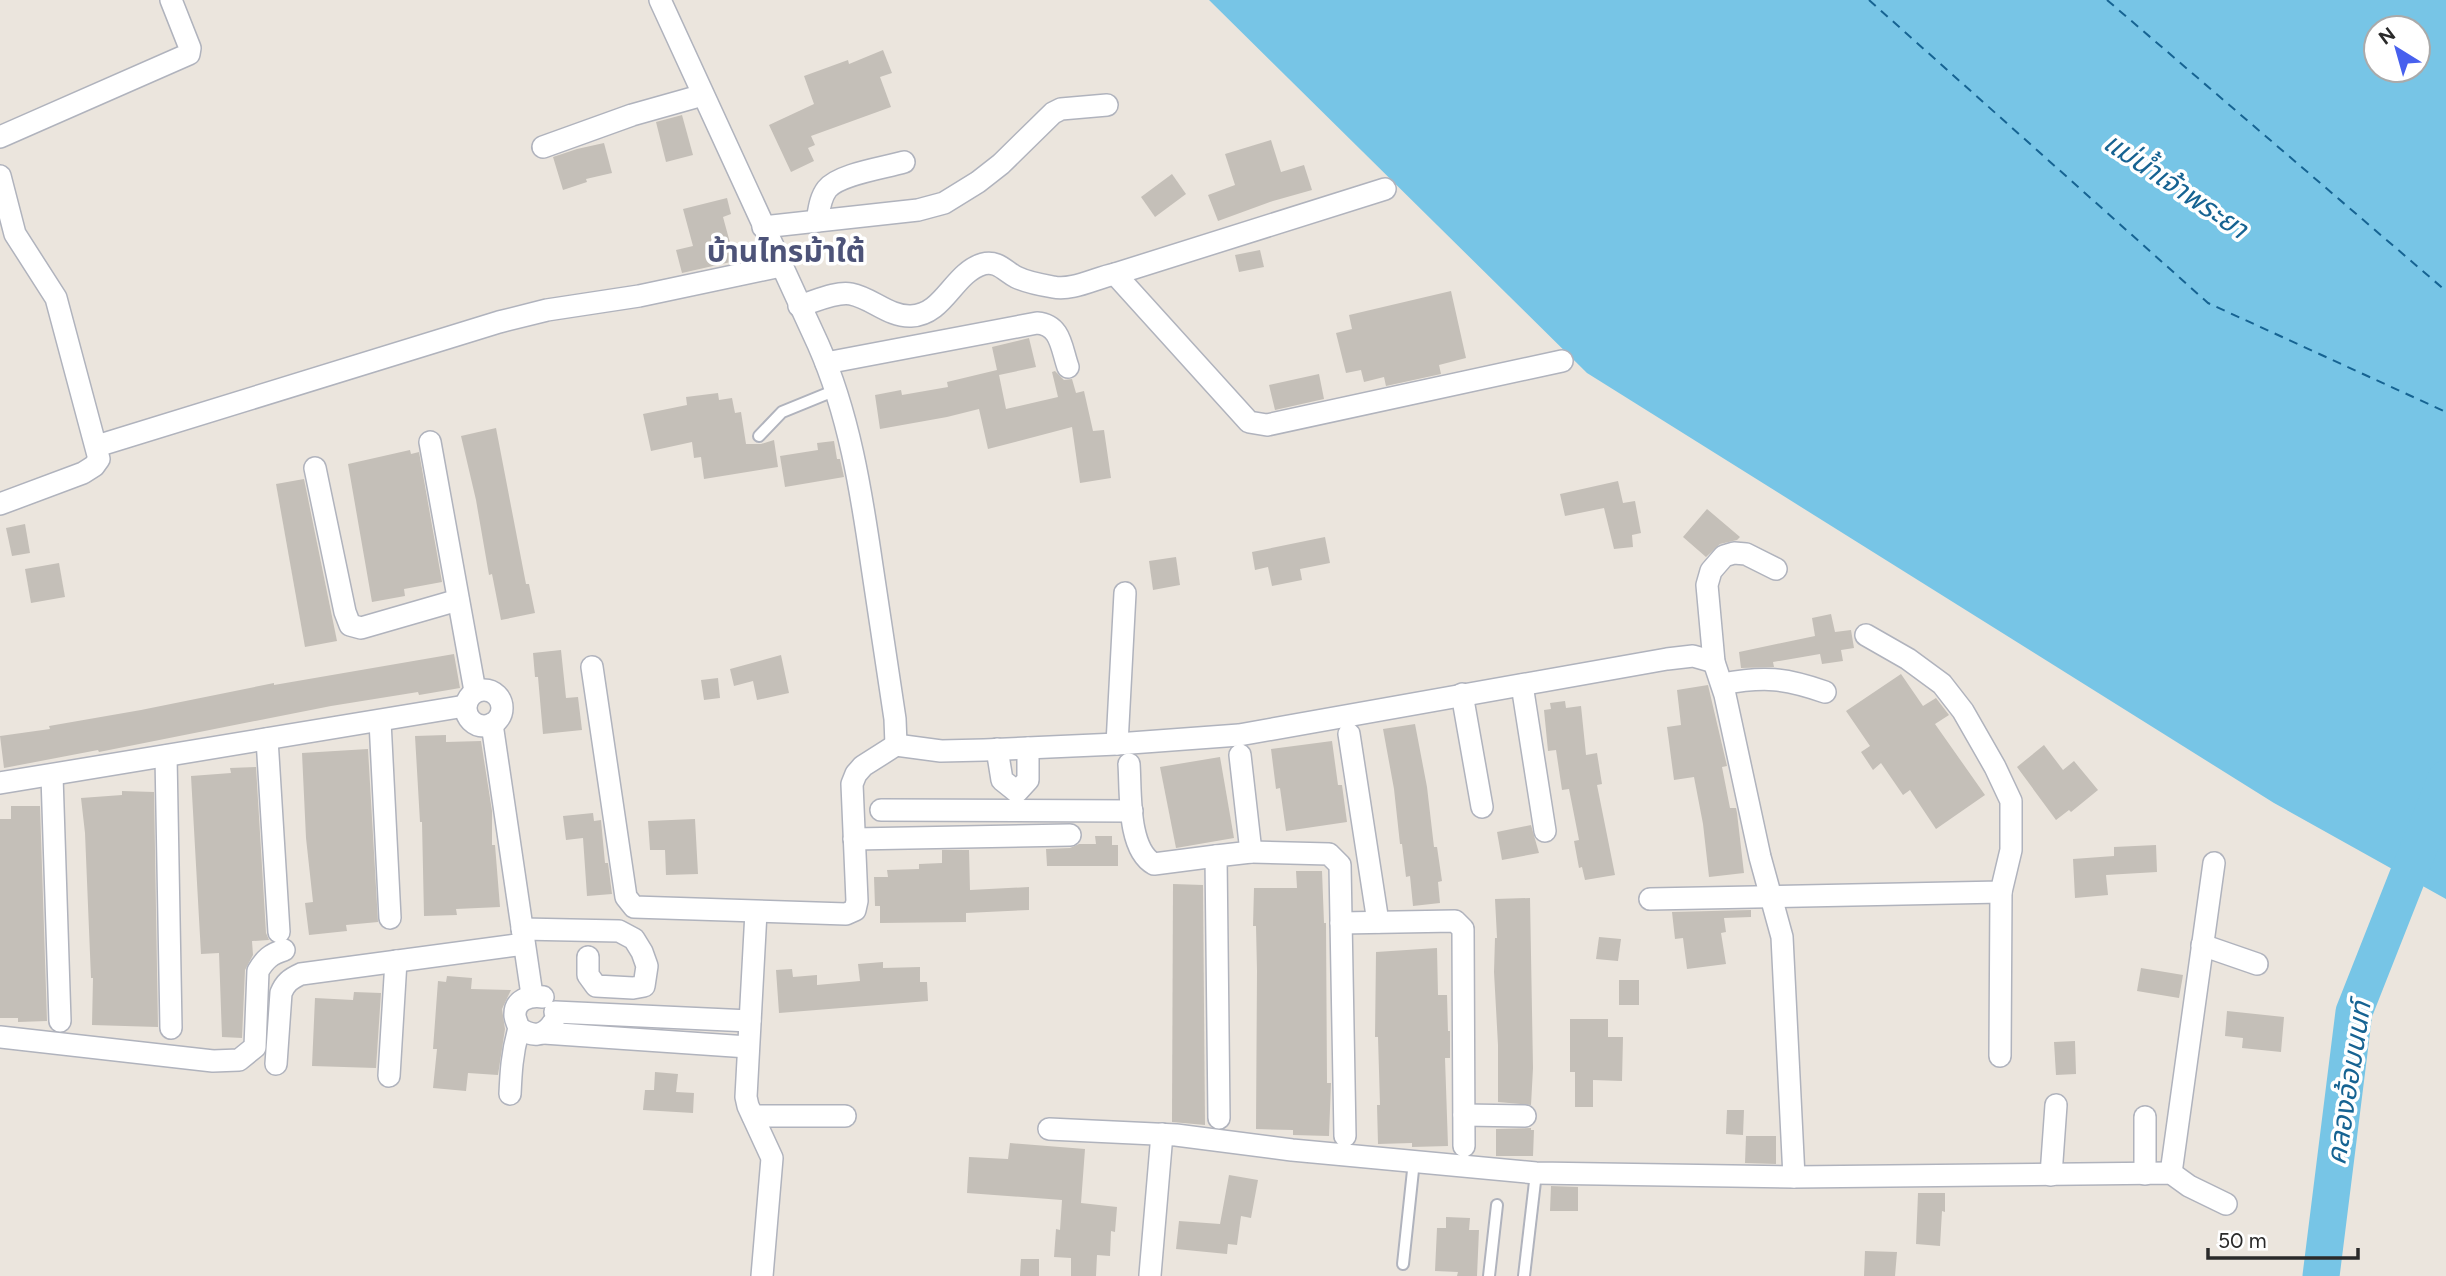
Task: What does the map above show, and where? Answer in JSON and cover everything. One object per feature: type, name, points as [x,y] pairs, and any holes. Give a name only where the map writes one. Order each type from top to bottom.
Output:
[{"type":"street","points":[[0,136],[189,54],[190,48],[171,0]]},
{"type":"street","points":[[660,0],[836,390],[850,441],[866,522],[895,719],[896,745]]},
{"type":"street","points":[[543,147],[632,115],[703,96]]},
{"type":"street","points":[[763,227],[918,209],[943,203],[978,182],[1001,164],[1061,108],[1107,105]]},
{"type":"street","points":[[817,220],[826,190],[837,181],[904,162]]},
{"type":"street","points":[[0,176],[15,234],[56,298],[99,460],[83,473],[0,504]]},
{"type":"street","points":[[799,306],[844,293],[853,294],[894,313],[913,317],[932,309],[958,280],[975,267],[987,263],[996,263],[1018,278],[1062,288],[1115,274],[1385,189]]},
{"type":"street","points":[[97,446],[499,322],[547,310],[639,296],[781,266]]},
{"type":"street","points":[[1115,274],[1250,422],[1258,425],[1562,361]]},
{"type":"street","points":[[826,363],[1037,323],[1048,324],[1055,329],[1068,368]]},
{"type":"street","points":[[0,783],[380,721],[470,699],[485,689],[494,692],[500,699],[502,708],[499,718],[492,724],[482,726],[473,723],[467,716],[470,699],[458,600],[429,442]]},
{"type":"street","points":[[315,468],[350,625],[361,628],[458,600]]},
{"type":"street","points":[[1776,569],[1746,554],[1734,552],[1724,556],[1711,571],[1707,585],[1714,662],[1722,684],[1763,870],[1782,937],[1794,1177]]},
{"type":"street","points":[[1117,744],[1125,593]]},
{"type":"street","points":[[1866,635],[1908,659],[1942,684],[1963,711],[2011,801],[2011,850],[2001,892],[2000,1056]]},
{"type":"street","points":[[592,667],[626,897],[630,904],[634,907],[846,914],[855,910],[857,901],[852,784],[863,766],[896,745],[941,751],[1117,744],[1238,734],[1667,659],[1693,656],[1714,662]]},
{"type":"street","points":[[1722,684],[1769,678],[1802,684],[1825,692]]},
{"type":"street","points":[[1522,685],[1545,831]]},
{"type":"street","points":[[1462,694],[1482,807]]},
{"type":"street","points":[[380,721],[390,918]]},
{"type":"street","points":[[492,724],[532,995]]},
{"type":"street","points":[[1349,734],[1378,922]]},
{"type":"street","points":[[0,1037],[214,1061],[239,1060],[255,1047],[258,971],[281,941],[267,739]]},
{"type":"street","points":[[1018,802],[1028,780],[1028,748]]},
{"type":"street","points":[[996,749],[1002,780],[1018,802]]},
{"type":"street","points":[[1240,755],[1251,852]]},
{"type":"street","points":[[166,757],[171,1028]]},
{"type":"street","points":[[1129,764],[1137,841],[1145,859],[1154,864],[1251,852],[1329,854],[1340,864],[1345,1136]]},
{"type":"street","points":[[51,776],[60,1021]]},
{"type":"street","points":[[881,810],[1018,802],[1132,811]]},
{"type":"street","points":[[854,839],[1070,835]]},
{"type":"street","points":[[1216,856],[1219,1118]]},
{"type":"street","points":[[2171,1173],[2214,863]]},
{"type":"street","points":[[1650,899],[2001,892]]},
{"type":"street","points":[[756,912],[746,1097],[772,1158],[762,1276]]},
{"type":"street","points":[[1341,923],[1455,921],[1463,929],[1464,1146]]},
{"type":"street","points":[[276,1064],[281,993],[285,983],[301,974],[396,961],[523,936],[619,931],[634,939],[642,951],[647,966],[644,986],[633,988],[596,985],[588,975],[588,957]]},
{"type":"street","points":[[2202,945],[2258,964]]},
{"type":"street","points":[[389,1076],[396,961]]},
{"type":"street","points":[[544,1033],[554,1022],[555,1012],[551,1002],[542,996],[532,995],[522,1000],[516,1008],[515,1019],[519,1028],[528,1034],[748,1046]]},
{"type":"street","points":[[555,1012],[750,1021]]},
{"type":"street","points":[[510,1094],[511,1059],[519,1028]]},
{"type":"street","points":[[2051,1175],[2056,1105]]},
{"type":"street","points":[[1465,1115],[1525,1116]]},
{"type":"street","points":[[753,1116],[845,1116]]},
{"type":"street","points":[[2145,1117],[2145,1174]]},
{"type":"street","points":[[1049,1129],[1162,1134],[1414,1161],[1499,1176],[1536,1173],[1794,1177],[2171,1173],[2189,1186],[2226,1204]]},
{"type":"street","points":[[1150,1275],[1162,1134]]},
{"type":"lane","points":[[759,436],[782,412],[836,390]]},
{"type":"lane","points":[[1403,1264],[1414,1161]]},
{"type":"lane","points":[[1524,1276],[1536,1173]]},
{"type":"lane","points":[[1489,1276],[1497,1205]]},
{"type":"water","name":"แม่น้ำเจ้าพระยา","points":[[1209,0],[2446,0],[2446,899],[2274,803],[1587,373]]},
{"type":"building","points":[[883,50],[892,73],[880,77],[891,107],[811,136],[815,145],[808,148],[814,161],[791,172],[769,125],[814,104],[804,76],[848,60],[849,64]]},
{"type":"building","points":[[682,115],[693,155],[666,162],[656,122]]},
{"type":"building","points":[[1271,140],[1281,172],[1304,165],[1312,190],[1218,221],[1208,195],[1235,185],[1225,154]]},
{"type":"building","points":[[604,143],[612,173],[586,179],[587,182],[563,190],[553,157]]},
{"type":"building","points":[[1172,174],[1186,194],[1155,217],[1141,197]]},
{"type":"building","points":[[727,198],[731,214],[723,217],[735,261],[682,273],[676,250],[693,246],[683,209]]},
{"type":"building","points":[[1260,250],[1264,267],[1239,272],[1235,255]]},
{"type":"building","points":[[1451,291],[1466,358],[1439,365],[1441,374],[1386,386],[1384,377],[1364,382],[1361,370],[1346,373],[1336,333],[1352,329],[1349,315]]},
{"type":"building","points":[[1029,338],[1036,367],[999,375],[1006,409],[1058,397],[1052,372],[1055,371],[1064,380],[1072,379],[1076,393],[1084,391],[1093,431],[1104,430],[1111,478],[1080,483],[1072,427],[988,449],[979,409],[880,429],[875,395],[901,390],[902,395],[948,387],[947,382],[997,370],[992,347]]},
{"type":"building","points":[[1319,374],[1324,399],[1275,410],[1269,385]]},
{"type":"building","points":[[718,393],[719,400],[732,398],[735,413],[741,412],[746,444],[761,444],[774,440],[778,467],[704,479],[701,457],[694,458],[692,442],[651,451],[643,414],[687,405],[686,397]]},
{"type":"building","points":[[496,428],[526,584],[529,584],[535,613],[501,620],[492,574],[489,575],[461,436]]},
{"type":"building","points":[[834,441],[844,477],[785,487],[780,456],[818,450],[817,443]]},
{"type":"building","points":[[410,450],[411,454],[419,452],[442,582],[404,589],[405,596],[372,602],[348,464]]},
{"type":"building","points":[[304,479],[337,641],[305,647],[276,484]]},
{"type":"building","points":[[1618,481],[1623,503],[1635,501],[1641,533],[1632,535],[1633,547],[1614,549],[1604,508],[1565,516],[1560,494]]},
{"type":"building","points":[[1707,509],[1740,537],[1720,544],[1706,557],[1683,537]]},
{"type":"building","points":[[25,524],[30,553],[12,556],[6,528]]},
{"type":"building","points":[[1325,537],[1330,563],[1300,569],[1302,580],[1272,586],[1268,567],[1255,570],[1252,552]]},
{"type":"building","points":[[1176,557],[1180,585],[1153,590],[1149,561]]},
{"type":"building","points":[[59,563],[65,597],[31,603],[25,569]]},
{"type":"building","points":[[1831,614],[1835,632],[1851,630],[1854,648],[1841,650],[1843,661],[1822,664],[1820,654],[1773,662],[1774,667],[1741,668],[1739,652],[1815,636],[1812,618]]},
{"type":"building","points":[[561,650],[566,698],[578,697],[582,730],[543,734],[533,653]]},
{"type":"building","points":[[454,654],[460,688],[331,706],[4,768],[0,736],[50,729],[49,726],[274,683]]},
{"type":"building","points":[[781,655],[789,693],[757,700],[753,681],[734,686],[730,669]]},
{"type":"building","points":[[1901,674],[1923,706],[1936,698],[1949,715],[1935,724],[1985,795],[1936,829],[1910,790],[1903,795],[1881,763],[1873,770],[1861,752],[1870,746],[1846,711]]},
{"type":"building","points":[[718,678],[720,698],[704,700],[701,680]]},
{"type":"building","points":[[1708,685],[1727,766],[1722,767],[1730,808],[1736,808],[1737,813],[1744,873],[1709,877],[1694,777],[1674,780],[1667,727],[1681,725],[1677,690]]},
{"type":"building","points":[[1565,701],[1566,708],[1581,706],[1586,755],[1597,753],[1602,784],[1597,785],[1615,875],[1585,880],[1582,867],[1579,868],[1574,841],[1579,840],[1569,789],[1562,790],[1556,750],[1548,751],[1544,710],[1551,709],[1550,703]]},
{"type":"building","points":[[1415,724],[1427,787],[1434,847],[1437,847],[1442,881],[1438,882],[1440,903],[1413,906],[1410,876],[1406,877],[1400,844],[1394,789],[1383,729]]},
{"type":"building","points":[[446,735],[446,742],[481,741],[492,811],[492,845],[495,845],[500,907],[456,909],[457,915],[424,916],[422,822],[415,736]]},
{"type":"building","points":[[1332,741],[1338,785],[1342,785],[1347,822],[1286,831],[1280,788],[1276,789],[1271,749]]},
{"type":"building","points":[[2044,745],[2063,770],[2074,761],[2098,790],[2071,812],[2069,810],[2056,820],[2017,767]]},
{"type":"building","points":[[368,749],[378,922],[346,925],[347,931],[309,935],[305,903],[313,902],[306,838],[302,753]]},
{"type":"building","points":[[1220,757],[1234,838],[1176,848],[1160,767]]},
{"type":"building","points":[[256,767],[266,933],[269,940],[252,941],[253,955],[245,970],[242,1038],[222,1037],[219,953],[201,954],[191,776],[231,773],[230,768]]},
{"type":"building","points":[[122,791],[154,792],[158,1027],[92,1025],[93,978],[81,798],[122,795]]},
{"type":"building","points":[[11,806],[40,806],[47,1021],[18,1022],[18,1018],[0,1018],[0,819],[11,819]]},
{"type":"building","points":[[593,813],[594,821],[601,820],[605,863],[608,863],[612,894],[587,896],[583,838],[566,840],[563,816]]},
{"type":"building","points":[[695,819],[698,874],[666,875],[665,850],[650,850],[648,821]]},
{"type":"building","points":[[1531,825],[1539,853],[1502,860],[1497,832]]},
{"type":"building","points":[[1095,836],[1112,836],[1112,845],[1118,845],[1118,866],[1047,866],[1046,849],[1096,844]]},
{"type":"building","points":[[2156,845],[2157,872],[2106,875],[2108,895],[2075,898],[2073,859],[2114,856],[2114,847]]},
{"type":"building","points":[[942,850],[969,850],[970,890],[1029,887],[1029,910],[966,913],[966,922],[880,923],[880,906],[875,906],[874,877],[888,877],[887,870],[919,869],[919,864],[942,863]]},
{"type":"building","points":[[1296,871],[1322,871],[1326,923],[1327,1083],[1331,1083],[1329,1136],[1293,1135],[1293,1130],[1256,1129],[1257,971],[1256,926],[1253,926],[1254,888],[1297,888]]},
{"type":"building","points":[[1173,884],[1203,885],[1205,1125],[1172,1122]]},
{"type":"building","points":[[1530,898],[1533,1068],[1531,1105],[1498,1102],[1494,972],[1497,938],[1495,899]]},
{"type":"building","points":[[1751,910],[1751,917],[1724,918],[1726,932],[1721,933],[1726,964],[1687,969],[1683,938],[1675,939],[1672,912]]},
{"type":"building","points":[[1599,937],[1621,939],[1618,961],[1596,959]]},
{"type":"building","points":[[1437,948],[1438,995],[1447,995],[1450,1031],[1450,1058],[1445,1058],[1448,1146],[1378,1144],[1377,1105],[1380,1105],[1378,1037],[1375,1037],[1376,952]]},
{"type":"building","points":[[883,962],[883,968],[920,967],[920,982],[927,982],[928,1001],[779,1013],[776,970],[792,969],[793,977],[817,975],[817,985],[860,981],[858,964]]},
{"type":"building","points":[[2141,968],[2183,975],[2179,998],[2137,991]]},
{"type":"building","points":[[447,976],[472,978],[471,989],[511,990],[502,1009],[505,1029],[498,1075],[468,1073],[466,1091],[433,1088],[437,1049],[433,1049],[438,981],[446,982]]},
{"type":"building","points":[[1619,980],[1639,980],[1639,1005],[1619,1005]]},
{"type":"building","points":[[354,992],[381,993],[376,1068],[312,1066],[315,998],[353,1000]]},
{"type":"building","points":[[2227,1011],[2284,1017],[2281,1052],[2242,1048],[2243,1038],[2225,1036]]},
{"type":"building","points":[[1570,1019],[1608,1019],[1608,1037],[1623,1037],[1622,1081],[1593,1080],[1593,1107],[1575,1107],[1575,1072],[1570,1072]]},
{"type":"building","points":[[2075,1041],[2076,1074],[2056,1075],[2054,1042]]},
{"type":"building","points":[[655,1072],[678,1074],[676,1092],[694,1093],[693,1113],[643,1110],[645,1090],[654,1090]]},
{"type":"building","points":[[1727,1110],[1744,1110],[1743,1135],[1726,1134]]},
{"type":"building","points":[[1496,1129],[1534,1130],[1533,1156],[1496,1156]]},
{"type":"building","points":[[1746,1136],[1776,1136],[1776,1164],[1745,1163]]},
{"type":"building","points":[[1010,1143],[1085,1149],[1081,1203],[1117,1207],[1115,1232],[1111,1231],[1110,1256],[1097,1255],[1096,1276],[1071,1276],[1071,1258],[1054,1257],[1056,1229],[1060,1230],[1062,1200],[967,1193],[969,1157],[1008,1159]]},
{"type":"building","points":[[1229,1175],[1258,1180],[1251,1218],[1241,1216],[1237,1245],[1228,1244],[1227,1254],[1176,1249],[1179,1221],[1220,1224]]},
{"type":"building","points":[[1551,1186],[1578,1187],[1578,1211],[1550,1211]]},
{"type":"building","points":[[1918,1193],[1945,1193],[1940,1246],[1916,1244]]},
{"type":"building","points":[[1446,1217],[1470,1218],[1469,1230],[1479,1230],[1477,1276],[1457,1276],[1458,1272],[1435,1271],[1437,1228],[1446,1228]]},
{"type":"building","points":[[1865,1251],[1897,1252],[1895,1276],[1864,1276]]},
{"type":"building","points":[[1021,1259],[1039,1259],[1039,1276],[1020,1276]]},
{"type":"waterway","name":"คลองอ้อมนนท์","points":[[2321,1276],[2354,1012],[2446,779]]},
{"type":"ferry route","points":[[1869,0],[2208,303],[2446,412]]},
{"type":"ferry route","points":[[2107,0],[2446,291]]},
{"type":"district","name":"บ้านไทรม้าใต้","points":[[786,251]]}]
